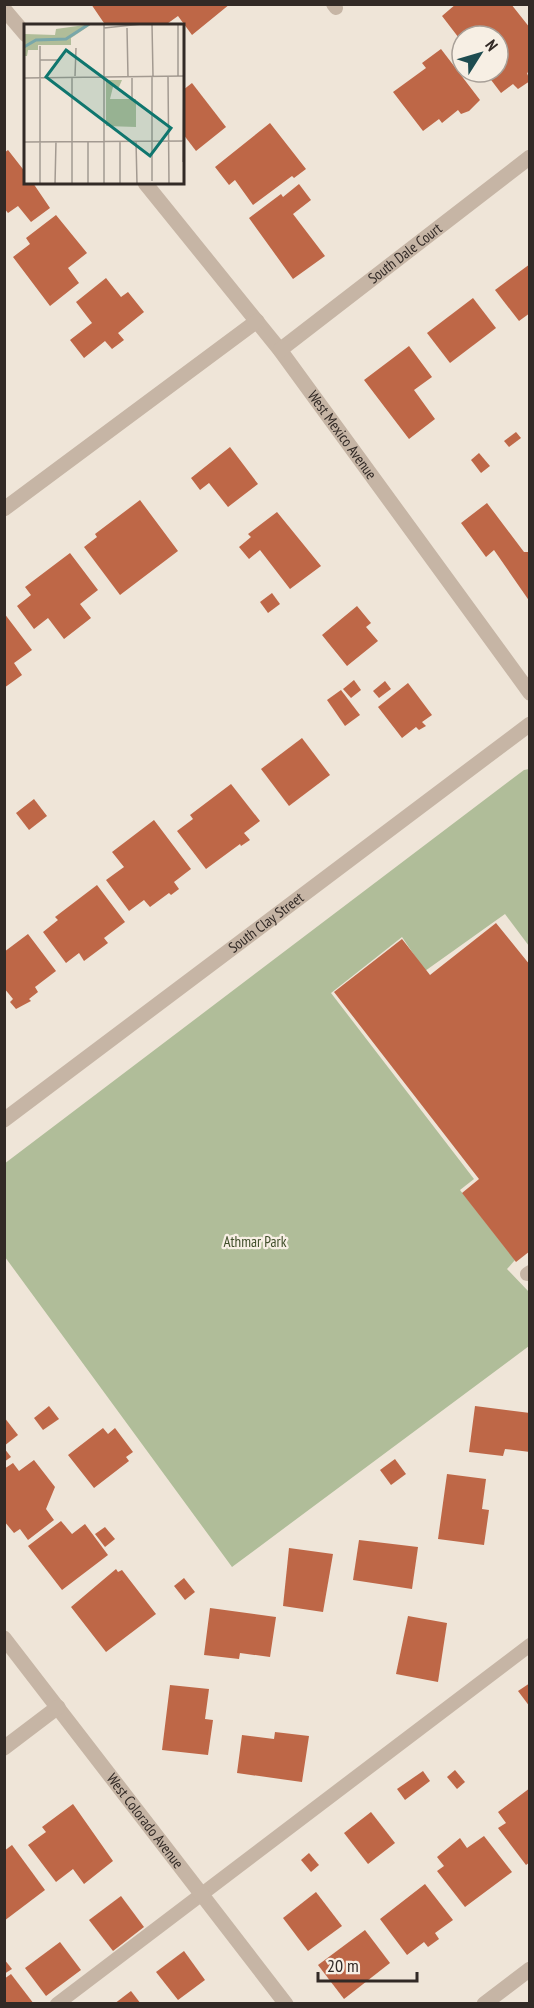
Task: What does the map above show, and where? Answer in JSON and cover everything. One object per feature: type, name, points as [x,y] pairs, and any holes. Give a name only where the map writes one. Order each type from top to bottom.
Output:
[{"type":"street","points":[[4,9],[24,33]]},
{"type":"street","name":"South Dale Court","points":[[279,350],[530,157]]},
{"type":"street","name":"West Mexico Avenue","points":[[146,184],[279,350],[530,693]]},
{"type":"street","points":[[4,509],[257,321]]},
{"type":"street","name":"South Clay Street","points":[[4,1120],[530,724]]},
{"type":"street","name":"West Colorado Avenue","points":[[4,1638],[286,2004]]},
{"type":"street","points":[[4,1748],[58,1707]]},
{"type":"street","points":[[484,2004],[530,1969]]},
{"type":"lane","points":[[57,2004],[530,1645]]},
{"type":"green space","name":"Athmar Park","points":[[529,769],[529,946],[505,914],[425,971],[402,937],[331,993],[474,1179],[460,1190],[515,1260],[507,1269],[529,1292],[529,1346],[232,1567],[5,1257],[4,1164],[524,770]]},
{"type":"building","points":[[91,4],[230,4],[192,35],[178,16],[167,24],[105,24]]},
{"type":"building","points":[[456,4],[511,4],[530,28],[530,71],[527,73],[530,81],[518,89],[513,84],[501,93],[494,84],[510,84],[510,24],[450,24],[450,26],[442,16]]},
{"type":"building","points":[[441,49],[450,61],[450,84],[468,84],[480,100],[469,111],[461,114],[458,110],[442,123],[439,119],[423,131],[393,92],[426,68],[422,63]]},
{"type":"building","points":[[192,83],[226,127],[196,151],[184,135],[184,89]]},
{"type":"building","points":[[270,123],[306,169],[294,178],[292,176],[253,205],[235,180],[229,185],[215,167]]},
{"type":"building","points":[[8,150],[24,170],[24,184],[34,184],[50,208],[31,222],[18,206],[8,213],[4,208],[4,153]]},
{"type":"building","points":[[299,184],[311,200],[293,214],[325,256],[293,279],[249,218],[281,194],[283,197]]},
{"type":"building","points":[[56,215],[87,253],[68,268],[79,283],[50,306],[13,257],[30,244],[26,238]]},
{"type":"building","points":[[530,264],[530,313],[519,321],[495,290]]},
{"type":"building","points":[[106,278],[121,297],[128,292],[144,312],[118,333],[124,340],[112,349],[105,341],[84,358],[70,340],[92,323],[76,302]]},
{"type":"building","points":[[473,298],[496,328],[450,363],[427,333]]},
{"type":"building","points":[[409,346],[432,377],[414,390],[435,419],[409,439],[364,380]]},
{"type":"building","points":[[516,432],[521,438],[509,447],[504,441]]},
{"type":"building","points":[[230,447],[258,484],[228,507],[209,483],[200,490],[191,478]]},
{"type":"building","points":[[479,453],[490,466],[481,473],[471,460]]},
{"type":"building","points":[[140,500],[178,551],[120,595],[84,547],[97,537],[95,534]]},
{"type":"building","points":[[487,503],[524,552],[530,552],[530,602],[494,550],[486,557],[461,523]]},
{"type":"building","points":[[277,512],[321,566],[290,589],[260,550],[249,559],[239,547],[251,537],[248,534]]},
{"type":"building","points":[[70,553],[98,590],[80,604],[91,618],[64,639],[48,618],[34,629],[17,606],[31,595],[25,587]]},
{"type":"building","points":[[272,593],[280,604],[268,613],[260,602]]},
{"type":"building","points":[[357,606],[371,623],[366,627],[378,641],[347,666],[322,635]]},
{"type":"building","points":[[4,613],[32,650],[14,663],[22,675],[4,688]]},
{"type":"building","points":[[354,680],[361,690],[351,698],[343,689]]},
{"type":"building","points":[[385,681],[391,689],[379,698],[373,691]]},
{"type":"building","points":[[408,683],[432,715],[422,722],[426,726],[419,730],[416,727],[402,738],[378,707]]},
{"type":"building","points":[[341,690],[360,715],[345,726],[327,700]]},
{"type":"building","points":[[302,738],[330,775],[289,806],[261,769]]},
{"type":"building","points":[[231,784],[260,821],[244,833],[250,840],[241,846],[240,844],[206,869],[177,831],[193,819],[190,815]]},
{"type":"building","points":[[34,799],[47,816],[29,830],[16,813]]},
{"type":"building","points":[[154,820],[191,869],[174,882],[179,889],[171,895],[169,893],[150,907],[144,900],[129,911],[106,880],[124,867],[112,852]]},
{"type":"building","points":[[97,885],[125,922],[104,938],[108,943],[84,961],[79,953],[66,963],[43,932],[58,920],[55,917]]},
{"type":"building","points":[[496,923],[530,965],[530,1251],[516,1262],[462,1193],[479,1179],[334,992],[402,939],[430,975]]},
{"type":"building","points":[[28,934],[56,971],[35,987],[38,992],[29,999],[31,1001],[16,1009],[10,1002],[13,999],[4,988],[4,952]]},
{"type":"building","points":[[49,1406],[59,1419],[43,1430],[34,1418]]},
{"type":"building","points":[[475,1406],[530,1413],[530,1452],[505,1449],[503,1456],[469,1452]]},
{"type":"building","points":[[4,1417],[18,1435],[4,1446]]},
{"type":"building","points":[[103,1428],[108,1434],[115,1428],[133,1452],[126,1457],[129,1461],[94,1488],[68,1455]]},
{"type":"building","points":[[4,1448],[11,1457],[4,1462]]},
{"type":"building","points":[[395,1459],[406,1474],[391,1485],[380,1470]]},
{"type":"building","points":[[34,1460],[55,1487],[46,1509],[54,1520],[28,1540],[20,1529],[14,1533],[4,1521],[4,1469],[13,1463],[19,1471]]},
{"type":"building","points":[[447,1474],[486,1479],[482,1509],[489,1510],[484,1545],[438,1539]]},
{"type":"building","points":[[61,1521],[72,1534],[85,1524],[108,1555],[62,1590],[28,1546]]},
{"type":"building","points":[[105,1527],[115,1539],[105,1547],[95,1534]]},
{"type":"building","points":[[359,1540],[418,1547],[412,1589],[353,1580]]},
{"type":"building","points":[[289,1548],[333,1554],[323,1612],[283,1606]]},
{"type":"building","points":[[116,1569],[118,1572],[122,1570],[156,1614],[106,1652],[71,1607]]},
{"type":"building","points":[[184,1578],[195,1592],[185,1600],[174,1586]]},
{"type":"building","points":[[210,1608],[276,1617],[270,1657],[240,1653],[239,1659],[204,1655]]},
{"type":"building","points":[[408,1616],[447,1623],[438,1682],[396,1674]]},
{"type":"building","points":[[530,1683],[530,1707],[518,1691]]},
{"type":"building","points":[[170,1685],[209,1689],[205,1719],[213,1720],[208,1755],[162,1750]]},
{"type":"building","points":[[275,1732],[309,1736],[302,1782],[237,1773],[242,1735],[274,1739]]},
{"type":"building","points":[[455,1770],[465,1782],[457,1789],[447,1777]]},
{"type":"building","points":[[423,1771],[430,1781],[405,1800],[397,1789]]},
{"type":"building","points":[[530,1788],[530,1862],[526,1865],[498,1828],[506,1823],[498,1812]]},
{"type":"building","points":[[73,1804],[113,1861],[84,1884],[73,1869],[56,1882],[28,1845],[46,1832],[42,1827]]},
{"type":"building","points":[[371,1812],[395,1843],[368,1864],[344,1833]]},
{"type":"building","points":[[484,1836],[512,1872],[465,1907],[437,1871],[444,1866],[437,1857],[460,1838],[467,1848]]},
{"type":"building","points":[[12,1845],[45,1890],[4,1921],[4,1851]]},
{"type":"building","points":[[309,1853],[319,1865],[311,1872],[301,1860]]},
{"type":"building","points":[[425,1884],[453,1920],[435,1933],[439,1939],[428,1947],[424,1942],[407,1955],[380,1919]]},
{"type":"building","points":[[316,1892],[342,1926],[308,1951],[283,1918]]},
{"type":"building","points":[[121,1896],[144,1927],[113,1951],[89,1920]]},
{"type":"building","points":[[365,1930],[390,1963],[344,1999],[318,1965]]},
{"type":"building","points":[[60,1942],[81,1970],[46,1996],[25,1968]]},
{"type":"building","points":[[184,1951],[205,1980],[178,2000],[156,1972]]},
{"type":"building","points":[[4,1959],[12,1969],[4,1974]]},
{"type":"building","points":[[11,1974],[34,2004],[4,2004],[4,1979]]},
{"type":"building","points":[[131,1991],[141,2004],[114,2004]]}]
